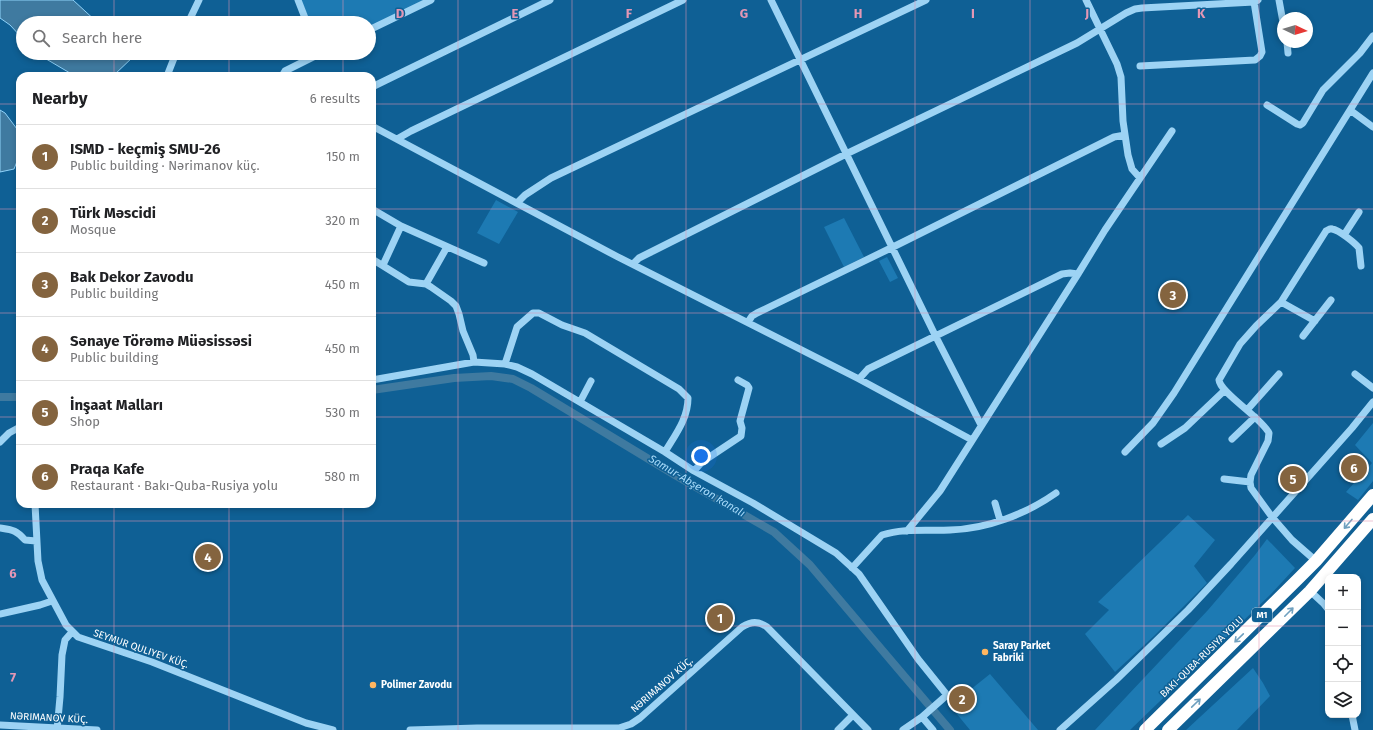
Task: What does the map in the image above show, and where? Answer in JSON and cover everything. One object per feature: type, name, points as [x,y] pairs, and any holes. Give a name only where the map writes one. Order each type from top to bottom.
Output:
[{"type":"highway","name":"M1","points":[[1145,730],[1316,561],[1373,494]]},
{"type":"highway","name":"M1","points":[[1168,730],[1310,591],[1373,519]]},
{"type":"highway","points":[[1316,561],[1332,549],[1336,551],[1336,558],[1326,572]]},
{"type":"street","points":[[191,16],[199,0]]},
{"type":"street","points":[[298,0],[304,16]]},
{"type":"street","points":[[376,27],[431,0]]},
{"type":"street","points":[[376,85],[550,0]]},
{"type":"street","points":[[397,139],[683,0]]},
{"type":"street","points":[[771,0],[936,337],[981,425]]},
{"type":"street","points":[[517,203],[525,195],[551,178],[926,0]]},
{"type":"street","points":[[1086,0],[1117,64],[1121,78],[1125,135],[1130,162],[1135,173],[1140,178]]},
{"type":"street","points":[[1279,0],[1281,12]]},
{"type":"street","points":[[632,264],[639,258],[846,154],[1077,43],[1116,18],[1134,9],[1256,1],[1262,52],[1255,60],[1140,66]]},
{"type":"street","points":[[1267,105],[1300,125],[1303,123],[1323,90],[1360,53],[1373,36]]},
{"type":"street","points":[[1288,48],[1288,53]]},
{"type":"street","points":[[169,72],[173,60]]},
{"type":"street","points":[[284,72],[307,60]]},
{"type":"street","points":[[1125,452],[1153,423],[1174,393],[1373,73]]},
{"type":"street","points":[[1350,110],[1373,127]]},
{"type":"street","points":[[376,128],[618,258],[859,378],[972,440]]},
{"type":"street","points":[[907,531],[940,491],[1105,230],[1172,130]]},
{"type":"street","points":[[748,322],[752,316],[757,313],[1114,137],[1125,135]]},
{"type":"street","points":[[376,211],[401,226],[484,263]]},
{"type":"street","points":[[1344,235],[1359,212]]},
{"type":"street","points":[[383,265],[401,226]]},
{"type":"street","points":[[1316,561],[1292,540],[1272,517],[1251,488],[1251,475],[1269,437],[1267,430],[1255,417],[1219,384],[1220,377],[1240,344],[1281,302],[1326,231],[1332,229],[1344,235],[1359,248],[1360,266]]},
{"type":"street","points":[[426,284],[447,247]]},
{"type":"street","points":[[376,261],[409,282],[426,284],[456,306],[474,362]]},
{"type":"street","points":[[859,378],[868,370],[1062,274],[1078,274]]},
{"type":"street","points":[[1303,336],[1331,300]]},
{"type":"street","points":[[1281,302],[1315,321]]},
{"type":"street","points":[[505,364],[517,327],[532,313],[539,313],[562,325],[585,333],[679,389],[688,398],[688,408],[685,419],[665,452]]},
{"type":"street","points":[[376,379],[474,362],[505,364],[517,367],[532,374],[665,452],[694,471],[753,503],[836,553],[859,574],[918,659],[947,695],[922,717],[903,730]]},
{"type":"street","points":[[1247,410],[1279,374]]},
{"type":"street","points":[[1355,374],[1373,388]]},
{"type":"street","points":[[694,471],[702,462],[741,436],[742,428],[740,421],[749,388],[748,385],[738,380]]},
{"type":"street","points":[[580,402],[590,381]]},
{"type":"street","points":[[1161,444],[1185,428],[1225,390]]},
{"type":"street","points":[[1060,730],[1116,680],[1188,610],[1352,428],[1373,402]]},
{"type":"street","points":[[1232,439],[1255,417]]},
{"type":"street","points":[[0,442],[9,433],[16,429]]},
{"type":"street","points":[[1224,479],[1250,482]]},
{"type":"street","points":[[852,568],[882,535],[907,531],[952,530],[979,526],[1031,509],[1056,493]]},
{"type":"street","points":[[995,503],[1000,520]]},
{"type":"street","name":"SEYMUR QULIYEV KÜÇ.","points":[[34,508],[39,573],[44,587],[66,625],[78,637],[152,662],[306,723],[332,730]]},
{"type":"street","points":[[0,528],[14,530],[18,532],[24,540],[36,541]]},
{"type":"street","points":[[1310,591],[1325,605]]},
{"type":"street","points":[[0,614],[52,601]]},
{"type":"street","name":"NƏRIMANOV KÜÇ.","points":[[410,730],[620,729],[640,718],[742,627],[749,623],[755,622],[761,623],[767,628],[868,730]]},
{"type":"street","points":[[57,729],[63,651],[66,640],[72,632]]},
{"type":"street","points":[[838,730],[853,715]]},
{"type":"street","points":[[922,717],[934,730]]},
{"type":"street","points":[[1353,718],[1355,730]]},
{"type":"street","name":"NƏRIMANOV KÜÇ.","points":[[0,725],[97,730]]},
{"type":"shaded area","points":[[0,0],[73,0],[90,16],[16,16],[16,31],[0,18]]},
{"type":"shaded area","points":[[301,0],[425,0],[376,24],[376,16],[308,16]]},
{"type":"shaded area","points":[[48,60],[130,60],[117,72],[68,72]]},
{"type":"shaded area","points":[[0,110],[5,113],[16,128],[16,164],[14,169],[0,172]]},
{"type":"shaded area","points":[[496,200],[518,212],[499,244],[477,233]]},
{"type":"shaded area","points":[[844,218],[864,257],[844,267],[824,227]]},
{"type":"shaded area","points":[[887,257],[898,278],[890,282],[879,261]]},
{"type":"shaded area","points":[[1373,423],[1373,481],[1358,500],[1346,492],[1372,463],[1355,445]]},
{"type":"shaded area","points":[[1188,515],[1215,540],[1194,566],[1207,583],[1154,636],[1115,672],[1085,634],[1109,610],[1098,602]]},
{"type":"shaded area","points":[[1267,539],[1295,568],[1271,594],[1130,730],[1095,730],[1208,610]]},
{"type":"shaded area","points":[[1253,668],[1270,696],[1237,730],[1186,730]]},
{"type":"shaded area","points":[[990,674],[1038,730],[970,730],[947,702],[965,686],[970,690]]},
{"type":"waterway","name":"Samur-Abşeron kanalı","points":[[376,389],[454,378],[491,376],[513,379],[531,388],[675,475],[774,532],[810,565],[950,730]]},
{"type":"waterway","name":"Samur-Abşeron kanalı","points":[[0,397],[16,397]]},
{"type":"place","name":"Bak Dekor Zavodu","points":[[1173,295]]},
{"type":"place","name":"Praqa Kafe","points":[[1354,468]]},
{"type":"place","name":"İnşaat Malları","points":[[1293,479]]},
{"type":"place","name":"Sənaye Törəmə Müəsissəsi","points":[[208,557]]},
{"type":"place","name":"ISMD - keçmiş SMU-26","points":[[720,618]]},
{"type":"place","name":"Saray Parket Fabriki","points":[[985,652]]},
{"type":"place","name":"Polimer Zavodu","points":[[373,685]]},
{"type":"place","name":"Türk Məscidi","points":[[962,699]]}]
